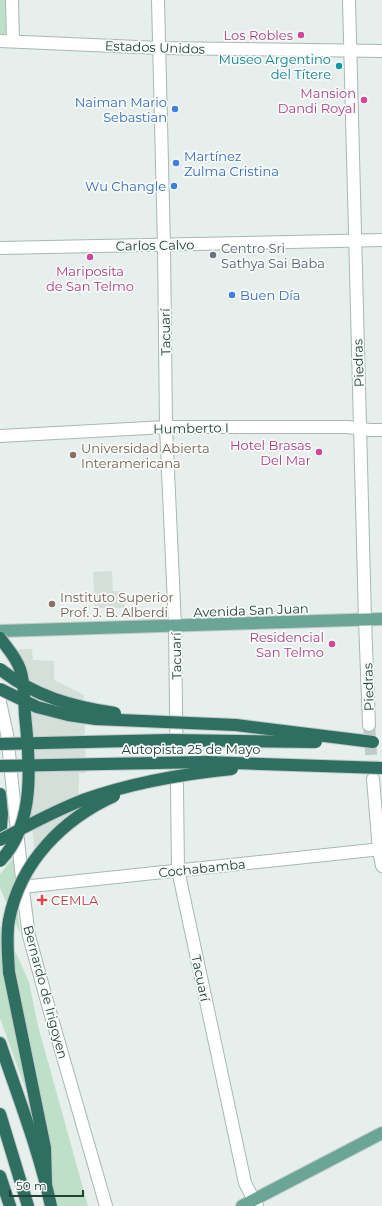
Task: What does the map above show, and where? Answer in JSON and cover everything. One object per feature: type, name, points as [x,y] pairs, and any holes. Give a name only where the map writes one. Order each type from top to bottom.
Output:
[{"type":"highway","points":[[0,638],[15,658],[21,672],[26,720],[28,794],[25,813],[11,846],[0,861]]},
{"type":"highway","points":[[0,669],[11,678],[33,691],[62,702],[102,711],[167,721]]},
{"type":"highway","points":[[0,689],[37,708],[96,719],[236,725],[377,742]]},
{"type":"highway","name":"Autopista 25 de Mayo","points":[[0,744],[169,740],[377,742]]},
{"type":"highway","name":"Autopista 25 de Mayo","points":[[0,766],[157,762],[289,764],[382,768]]},
{"type":"highway","points":[[0,839],[67,806],[145,782],[194,773],[289,764]]},
{"type":"highway","points":[[46,1184],[45,1148],[9,972],[7,946],[11,911],[20,886],[37,857],[60,830],[74,819],[112,797],[145,782]]},
{"type":"highway","points":[[0,794],[2,814],[0,839]]},
{"type":"highway","points":[[0,1043],[23,1110],[46,1184],[51,1206]]},
{"type":"highway","points":[[0,1114],[28,1206]]},
{"type":"highway","points":[[0,1176],[10,1206]]},
{"type":"main road","name":"Avenida San Juan","points":[[0,631],[382,619]]},
{"type":"main road","points":[[242,1206],[256,1203],[310,1169],[382,1133]]},
{"type":"street","points":[[12,0],[13,41]]},
{"type":"street","name":"Tacuarí","points":[[158,0],[164,245],[166,427],[175,626],[178,870],[245,1183],[256,1203]]},
{"type":"street","name":"Piedras","points":[[349,0],[369,725]]},
{"type":"street","name":"Estados Unidos","points":[[0,41],[160,48],[382,51]]},
{"type":"street","name":"Carlos Calvo","points":[[0,248],[382,240]]},
{"type":"street","name":"Humberto I","points":[[0,436],[166,427],[348,427],[382,430]]},
{"type":"street","name":"Bernardo de Irigoyen","points":[[0,702],[8,734],[22,887],[29,936],[106,1206]]},
{"type":"street","points":[[373,779],[382,866]]},
{"type":"street","name":"Cochabamba","points":[[22,887],[381,850]]},
{"type":"shaded area","points":[[112,571],[113,591],[124,591],[125,608],[95,608],[93,572]]},
{"type":"shaded area","points":[[20,649],[32,649],[33,660],[54,661],[54,680],[84,695],[86,773],[79,773],[78,813],[34,848],[19,679],[18,651]]},
{"type":"green space","points":[[0,0],[6,0],[7,34],[0,34]]},
{"type":"green space","points":[[14,857],[15,888],[20,933],[0,888],[0,874]]},
{"type":"green space","points":[[0,926],[15,951],[29,982],[38,1026],[88,1206],[58,1206],[52,1180],[51,1148],[14,962],[4,964],[36,1118],[0,1018]]},
{"type":"tunnel","points":[[369,725],[373,778]]},
{"type":"place","name":"Los Robles","points":[[301,35]]},
{"type":"place","name":"Museo Argentino del Títere","points":[[339,66]]},
{"type":"place","name":"Mansion Dandi Royal","points":[[364,100]]},
{"type":"place","name":"Naiman Mario Sebastian","points":[[175,109]]},
{"type":"place","name":"Martínez Zulma Cristina","points":[[176,163]]},
{"type":"place","name":"Wu Changle","points":[[174,186]]},
{"type":"place","name":"Centro Sri Sathya Sai Baba","points":[[213,255]]},
{"type":"place","name":"Mariposita de San Telmo","points":[[90,257]]},
{"type":"place","name":"Buen Día","points":[[232,295]]},
{"type":"place","name":"Hotel Brasas Del Mar","points":[[319,452]]},
{"type":"place","name":"Universidad Abierta Interamericana","points":[[73,455]]},
{"type":"place","name":"Instituto Superior Prof. J. B. Alberdi","points":[[52,604]]},
{"type":"place","name":"Residencial San Telmo","points":[[332,644]]},
{"type":"place","name":"CEMLA","points":[[42,900]]}]
